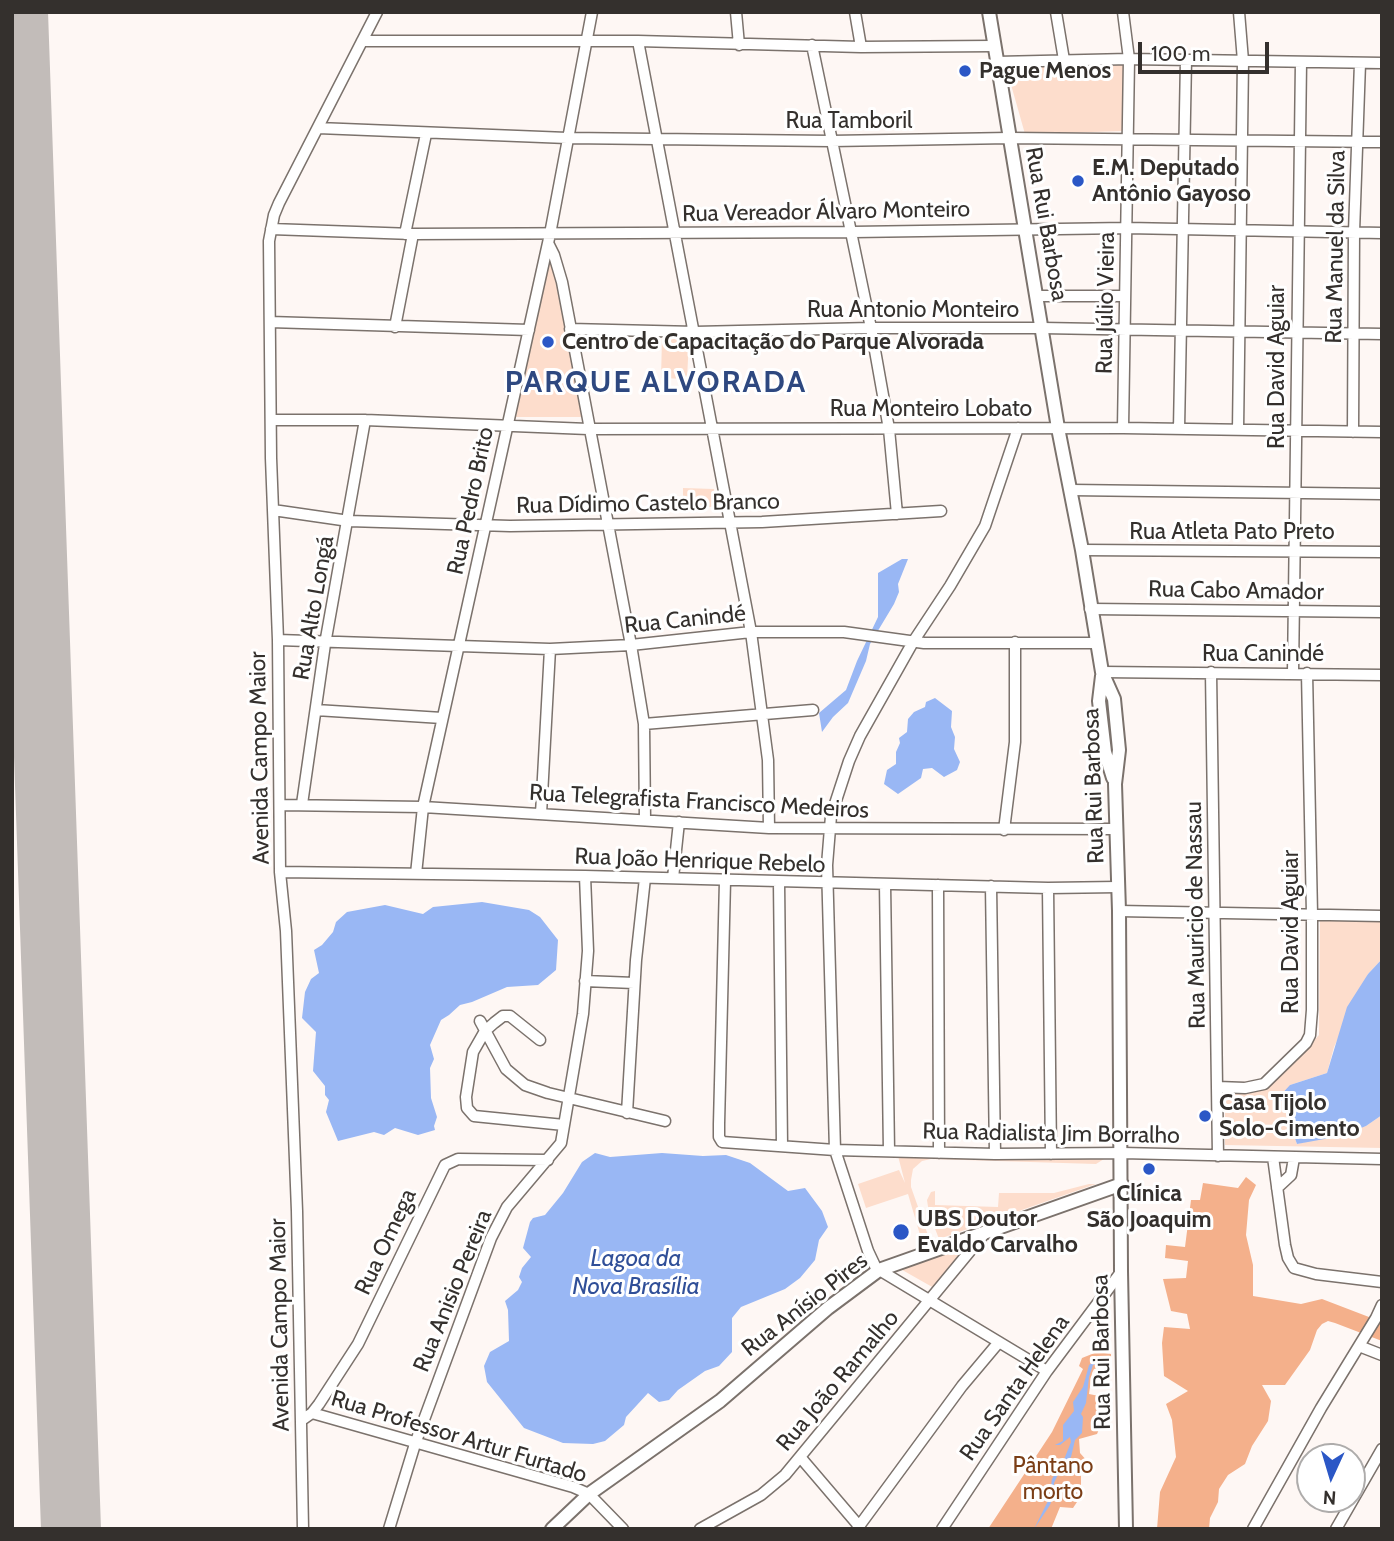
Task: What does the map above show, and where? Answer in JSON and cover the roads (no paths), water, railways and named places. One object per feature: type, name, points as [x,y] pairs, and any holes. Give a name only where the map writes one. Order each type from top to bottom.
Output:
[{"type":"street","name":"Avenida Campo Maior","points":[[303,1529],[297,1211],[286,931],[280,872],[278,640],[271,420],[271,229],[279,203],[377,12]]},
{"type":"street","name":"Rua Pedro Brito","points":[[416,874],[423,807],[549,239],[592,12]]},
{"type":"street","points":[[736,12],[739,45]]},
{"type":"street","points":[[855,12],[861,47]]},
{"type":"street","name":"Rua Rui Barbosa","points":[[989,12],[1027,228],[1058,428],[1082,550],[1096,643],[1102,672],[1114,699],[1119,750],[1115,784],[1115,829],[1119,911],[1126,1529]]},
{"type":"street","points":[[1056,12],[1064,60]]},
{"type":"street","name":"Rua Júlio Vieira","points":[[1123,12],[1129,59],[1123,428]]},
{"type":"street","points":[[1238,430],[1243,61],[1239,12]]},
{"type":"street","points":[[362,41],[638,41],[861,47],[993,46]]},
{"type":"street","points":[[638,41],[751,632],[764,715],[769,828]]},
{"type":"street","points":[[812,45],[872,328],[889,429],[897,514]]},
{"type":"street","points":[[997,62],[1129,59],[1382,63]]},
{"type":"street","points":[[1179,429],[1186,60]]},
{"type":"street","name":"Rua David Aguiar","points":[[1293,673],[1301,62]]},
{"type":"street","name":"Rua Manuel da Silva","points":[[1353,432],[1354,232],[1360,63]]},
{"type":"street","name":"Rua Tamboril","points":[[318,128],[567,138],[831,141],[1010,138],[1382,142]]},
{"type":"street","points":[[395,327],[426,134]]},
{"type":"street","name":"Rua Vereador Álvaro Monteiro","points":[[271,229],[549,239],[674,233],[1027,228],[1382,233]]},
{"type":"street","points":[[549,239],[570,328],[644,724],[645,820]]},
{"type":"street","points":[[1037,296],[1125,296]]},
{"type":"street","points":[[270,322],[529,330]]},
{"type":"street","name":"Rua Antonio Monteiro","points":[[570,328],[695,332],[1042,328],[1382,334]]},
{"type":"street","name":"Rua Monteiro Lobato","points":[[271,420],[365,420],[588,429],[1123,428],[1382,432]]},
{"type":"street","name":"Rua Alto Longá","points":[[302,804],[325,643],[365,420]]},
{"type":"street","points":[[1018,428],[985,526],[913,642],[860,736],[841,783],[829,829],[835,1150],[868,1251],[879,1270],[1047,1371]]},
{"type":"street","points":[[1071,490],[1382,494]]},
{"type":"street","name":"Rua Dídimo Castelo Branco","points":[[273,510],[349,521],[486,526],[731,523],[941,511]]},
{"type":"street","name":"Rua Atleta Pato Preto","points":[[1082,550],[1382,552]]},
{"type":"street","name":"Rua Cabo Amador","points":[[1090,608],[1382,612]]},
{"type":"street","name":"Rua Canindé","points":[[278,640],[550,649],[631,646],[751,632],[862,633],[913,642],[1096,643]]},
{"type":"street","points":[[1004,830],[1015,742],[1015,642]]},
{"type":"street","points":[[541,814],[550,649]]},
{"type":"street","name":"Rua Canindé","points":[[1102,672],[1382,674]]},
{"type":"street","name":"Rua Mauricio de Nassau","points":[[1211,672],[1218,1156]]},
{"type":"street","name":"Rua David Aguiar","points":[[1218,1087],[1245,1088],[1264,1084],[1306,1043],[1310,1035],[1312,914],[1307,673]]},
{"type":"street","points":[[316,710],[442,718]]},
{"type":"street","points":[[644,724],[813,710]]},
{"type":"street","name":"Rua Telegrafista Francisco Medeiros","points":[[281,805],[423,807],[769,828],[1115,829]]},
{"type":"street","points":[[673,878],[678,822]]},
{"type":"street","name":"Rua João Henrique Rebelo","points":[[280,872],[585,876],[1048,888],[1118,887]]},
{"type":"street","name":"Rua Anisio Pereira","points":[[389,1529],[415,1444],[491,1238],[507,1208],[561,1143],[582,1034],[588,951],[585,876]]},
{"type":"street","points":[[627,1113],[634,983],[645,878]]},
{"type":"street","name":"Rua Radialista Jim Borralho","points":[[725,881],[720,1141],[835,1150],[939,1153],[1122,1153],[1382,1159]]},
{"type":"street","points":[[779,882],[782,1145]]},
{"type":"street","points":[[885,884],[889,1151]]},
{"type":"street","points":[[938,885],[939,1153]]},
{"type":"street","points":[[991,886],[995,1154]]},
{"type":"street","points":[[1048,888],[1051,1154]]},
{"type":"street","points":[[1119,911],[1382,916]]},
{"type":"street","points":[[585,981],[634,983]]},
{"type":"street","points":[[540,1041],[508,1016],[483,1026],[473,1052],[466,1103],[471,1115],[564,1125]]},
{"type":"street","points":[[483,1026],[506,1069],[525,1086],[665,1121]]},
{"type":"street","points":[[1273,1157],[1285,1245],[1294,1268],[1316,1274],[1382,1282]]},
{"type":"street","points":[[1277,1188],[1291,1175],[1294,1158]]},
{"type":"street","name":"Rua Omega","points":[[302,1420],[312,1413],[358,1344],[445,1165],[458,1159],[548,1160]]},
{"type":"street","name":"Rua Anísio Pires","points":[[552,1529],[589,1494],[720,1401],[828,1308],[879,1270],[1122,1184]]},
{"type":"street","name":"Rua João Ramalho","points":[[700,1529],[761,1495],[801,1458],[984,1234]]},
{"type":"street","name":"Rua Santa Helena","points":[[942,1529],[1047,1371],[1121,1272]]},
{"type":"street","points":[[1253,1529],[1382,1304]]},
{"type":"street","points":[[801,1458],[858,1527],[962,1386],[999,1342]]},
{"type":"street","points":[[1362,1342],[1382,1355]]},
{"type":"street","name":"Rua Professor Artur Furtado","points":[[312,1413],[589,1494],[623,1529]]},
{"type":"street","points":[[1336,1529],[1382,1449]]},
{"type":"water","points":[[902,559],[908,559],[898,584],[899,592],[894,604],[870,644],[866,661],[848,703],[822,732],[819,713],[846,690],[878,617],[878,573]]},
{"type":"water","points":[[935,698],[952,711],[954,749],[960,762],[957,770],[944,777],[932,768],[923,769],[921,778],[898,794],[884,784],[887,770],[896,764],[899,738],[907,732],[908,719],[914,712]]},
{"type":"water","points":[[482,902],[529,910],[540,917],[558,940],[556,970],[538,985],[507,987],[460,1005],[441,1020],[430,1045],[434,1059],[430,1068],[431,1098],[437,1117],[435,1130],[418,1135],[395,1128],[384,1135],[374,1132],[338,1141],[326,1112],[329,1100],[325,1095],[325,1086],[313,1071],[316,1032],[302,1018],[305,992],[311,979],[319,973],[314,950],[322,945],[333,932],[336,922],[347,912],[385,905],[423,914],[433,907]]},
{"type":"water","points":[[1382,959],[1382,1115],[1366,1126],[1341,1136],[1297,1144],[1293,1133],[1294,1110],[1278,1098],[1290,1085],[1327,1073],[1347,1007],[1368,974]]},
{"type":"water","name":"Lagoa da Nova Brasília","points":[[595,1153],[610,1157],[662,1153],[726,1155],[750,1163],[788,1191],[805,1188],[822,1211],[828,1227],[819,1240],[815,1260],[800,1278],[785,1289],[741,1307],[732,1318],[732,1352],[719,1366],[705,1371],[678,1390],[669,1400],[659,1402],[648,1393],[626,1417],[624,1425],[605,1441],[593,1444],[563,1443],[524,1428],[487,1382],[484,1366],[490,1352],[509,1341],[505,1301],[518,1290],[522,1282],[519,1277],[522,1268],[531,1257],[523,1248],[530,1222],[533,1218],[545,1215],[563,1193],[582,1162]]},
{"type":"water","points":[[1102,1357],[1108,1358],[1107,1361],[1093,1365],[1089,1377],[1086,1403],[1081,1414],[1082,1433],[1075,1440],[1071,1457],[1061,1468],[1054,1483],[1050,1505],[1034,1529],[1049,1499],[1052,1479],[1065,1457],[1071,1442],[1070,1437],[1060,1445],[1055,1445],[1063,1441],[1063,1425],[1074,1411],[1073,1402],[1083,1387],[1089,1365]]},
{"type":"place","name":"Pague Menos","points":[[965,71]]},
{"type":"place","name":"E.M. Deputado Antônio Gayoso","points":[[1078,181]]},
{"type":"place","name":"Centro de Capacitação do Parque Alvorada","points":[[548,342]]},
{"type":"place","name":"Casa Tijolo Solo-Cimento","points":[[1205,1116]]},
{"type":"place","name":"Clínica São Joaquim","points":[[1149,1169]]},
{"type":"place","name":"UBS Doutor Evaldo Carvalho","points":[[901,1232]]},
{"type":"district","name":"PARQUE ALVORADA","points":[[656,383]]},
{"type":"park label","name":"Pântano morto","points":[[1053,1479]]}]
